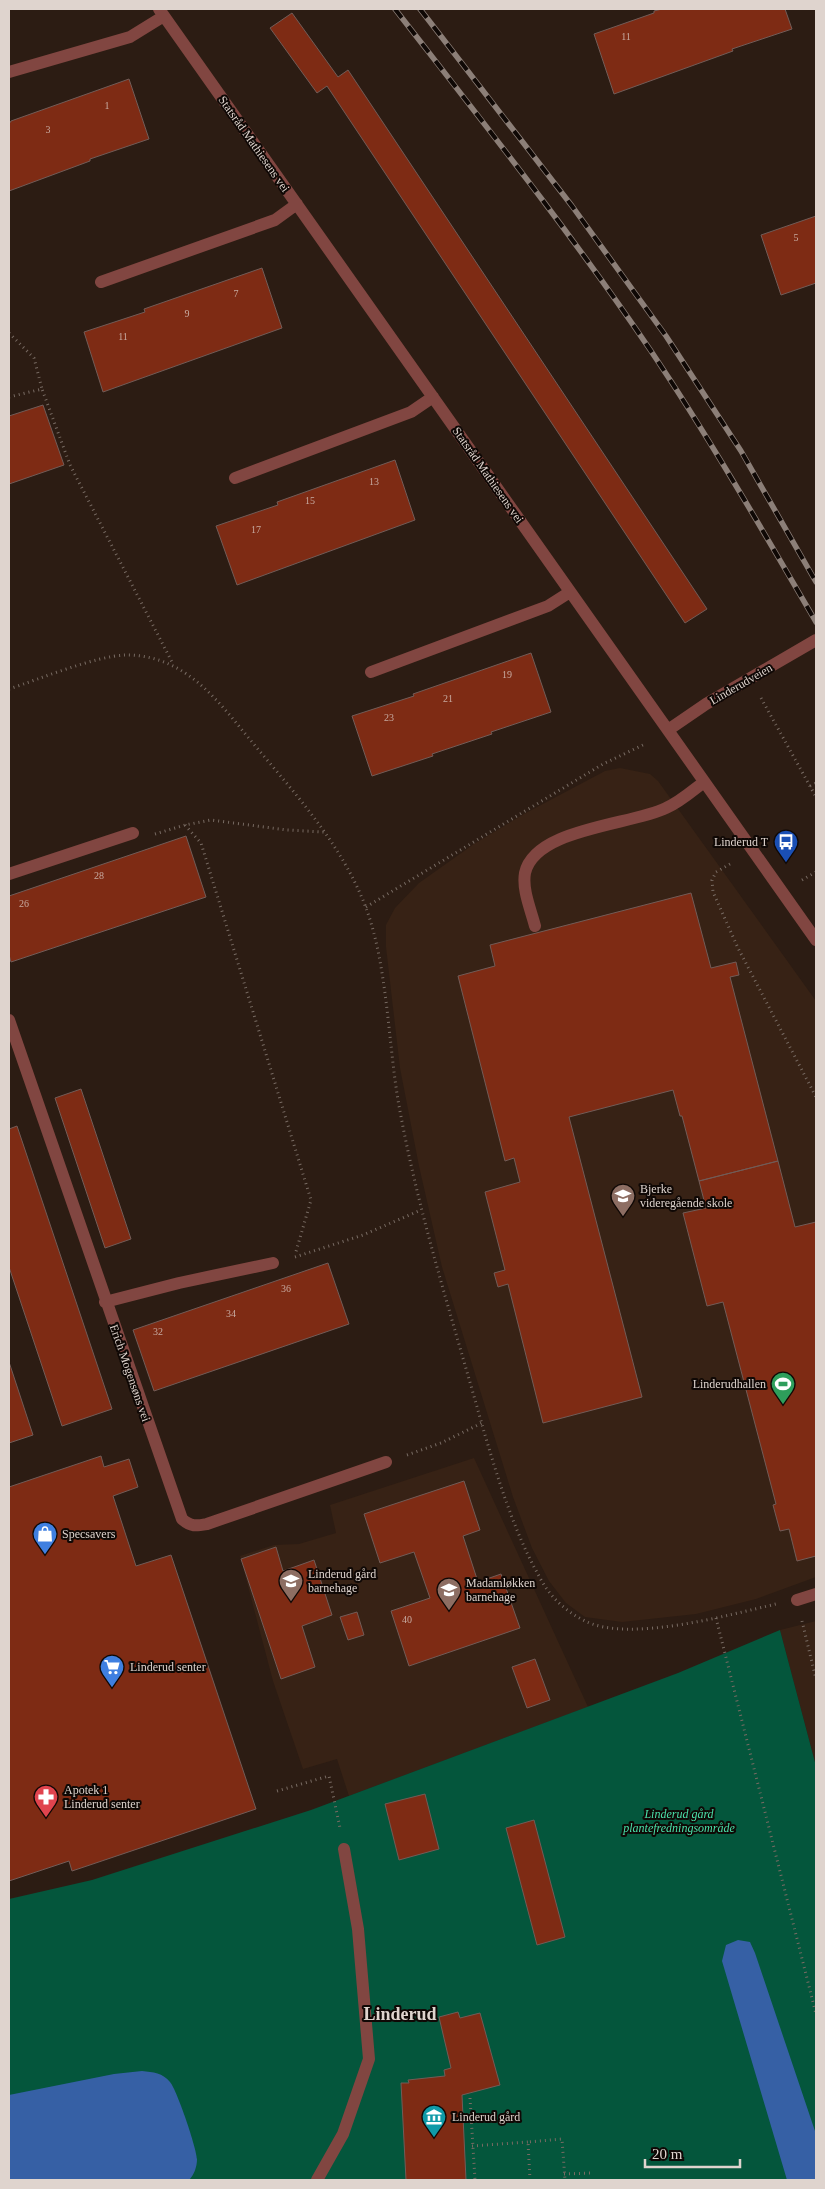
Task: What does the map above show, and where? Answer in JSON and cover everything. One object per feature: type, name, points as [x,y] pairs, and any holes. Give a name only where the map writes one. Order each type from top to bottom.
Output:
[{"type":"street","points":[[9,72],[130,37],[142,31],[162,12]]},
{"type":"street","name":"Statsråd Mathiesens vei","points":[[162,12],[816,940]]},
{"type":"street","points":[[101,282],[275,220],[297,204]]},
{"type":"street","points":[[236,478],[412,412],[433,397]]},
{"type":"street","points":[[371,672],[548,606],[570,592]]},
{"type":"street","name":"Linderudveien","points":[[668,730],[706,704],[816,640]]},
{"type":"street","points":[[535,926],[524,883],[525,871],[534,858],[550,844],[596,826],[666,809],[704,782]]},
{"type":"street","points":[[9,874],[133,833]]},
{"type":"street","name":"Erich Mogensøns vei","points":[[9,1020],[182,1519],[189,1525],[207,1524],[386,1462]]},
{"type":"street","points":[[106,1302],[179,1283],[273,1263]]},
{"type":"street","points":[[797,1600],[816,1594]]},
{"type":"street","points":[[317,2180],[343,2134],[369,2059],[358,1929],[344,1849]]},
{"type":"path","points":[[9,333],[34,358],[42,389],[70,465],[173,664]]},
{"type":"path","points":[[9,397],[42,389]]},
{"type":"path","points":[[9,689],[102,659],[126,655],[147,657],[173,664],[196,679],[216,699],[324,832],[350,874],[366,907],[377,948],[398,1101],[421,1210],[482,1423],[524,1548],[540,1578],[553,1598],[585,1621],[602,1628],[626,1630],[716,1618],[797,1600],[816,1679]]},
{"type":"path","points":[[750,678],[816,797]]},
{"type":"path","points":[[366,907],[603,764],[646,744]]},
{"type":"path","points":[[810,786],[816,783]]},
{"type":"path","points":[[133,833],[151,836],[185,825],[211,820],[287,830],[324,832]]},
{"type":"path","points":[[185,825],[201,843],[311,1200],[294,1258]]},
{"type":"path","points":[[730,864],[716,872],[712,880],[713,892],[738,948],[816,1097]]},
{"type":"path","points":[[801,880],[816,872]]},
{"type":"path","points":[[273,1263],[363,1235],[421,1210]]},
{"type":"path","points":[[386,1462],[441,1443],[482,1423]]},
{"type":"path","points":[[716,1618],[816,2014]]},
{"type":"path","points":[[277,1791],[329,1776],[344,1849]]},
{"type":"path","points":[[470,2098],[475,2180]]},
{"type":"path","points":[[472,2146],[562,2139],[564,2180]]},
{"type":"path","points":[[528,2142],[530,2180]]},
{"type":"path","points":[[564,2174],[591,2172]]},
{"type":"shaded area","name":"Bjerke videregående skole","points":[[620,768],[650,774],[658,781],[816,1001],[816,1577],[756,1599],[696,1614],[622,1622],[585,1617],[566,1603],[549,1581],[532,1548],[513,1497],[442,1267],[419,1166],[400,1068],[386,947],[386,925],[395,908],[419,883],[474,844],[524,814],[605,771]]},
{"type":"shaded area","points":[[474,1458],[588,1707],[349,1796],[337,1759],[303,1769],[273,1681],[240,1556],[274,1545],[299,1544],[336,1533],[330,1505]]},
{"type":"shaded area","points":[[816,1621],[816,1766],[780,1630]]},
{"type":"green space","name":"Linderud gård plantefredningsområde","points":[[780,1630],[816,1766],[816,2180],[9,2180],[9,1899],[92,1880],[311,1810],[678,1673]]},
{"type":"water","points":[[738,1940],[750,1942],[755,1953],[816,2134],[816,2180],[787,2180],[722,1961],[726,1945]]},
{"type":"water","points":[[142,2071],[164,2077],[170,2082],[177,2096],[197,2159],[195,2171],[189,2180],[9,2180],[9,2095],[114,2074]]},
{"type":"building","points":[[662,9],[785,9],[792,29],[732,49],[733,51],[614,94],[594,34]]},
{"type":"building","points":[[292,13],[338,77],[348,70],[707,609],[685,623],[327,86],[317,93],[270,28]]},
{"type":"building","points":[[129,79],[149,139],[90,159],[90,161],[9,191],[9,124],[11,121]]},
{"type":"building","points":[[816,216],[816,283],[781,295],[761,235]]},
{"type":"building","points":[[262,268],[282,328],[103,392],[84,332],[145,312],[144,309]]},
{"type":"building","points":[[43,405],[64,465],[9,484],[9,416]]},
{"type":"building","points":[[395,460],[415,520],[237,585],[216,526],[278,505],[277,502]]},
{"type":"building","points":[[531,653],[551,712],[432,754],[433,756],[372,776],[352,716],[414,696],[413,694]]},
{"type":"building","points":[[186,836],[206,897],[11,962],[9,955],[9,896]]},
{"type":"building","points":[[691,893],[711,968],[736,962],[739,975],[730,977],[778,1161],[699,1181],[682,1116],[680,1116],[673,1090],[569,1117],[642,1397],[543,1423],[508,1284],[498,1287],[494,1273],[505,1270],[485,1192],[520,1182],[514,1158],[505,1161],[458,976],[495,966],[490,945]]},
{"type":"building","points":[[81,1089],[131,1239],[105,1248],[55,1098]]},
{"type":"building","points":[[17,1126],[112,1409],[62,1426],[9,1267],[9,1129]]},
{"type":"building","name":"Linderudhallen","points":[[778,1161],[795,1227],[816,1222],[816,1556],[797,1561],[789,1529],[780,1531],[773,1505],[776,1504],[723,1302],[707,1306],[683,1213],[706,1208],[699,1181]]},
{"type":"building","points":[[328,1263],[349,1324],[154,1391],[133,1330]]},
{"type":"building","points":[[9,1362],[33,1435],[9,1443]]},
{"type":"building","name":"Linderud senter","points":[[101,1456],[104,1467],[129,1459],[138,1487],[113,1496],[136,1566],[171,1555],[256,1809],[72,1871],[69,1861],[9,1881],[9,1487]]},
{"type":"building","points":[[464,1481],[480,1530],[463,1536],[478,1582],[501,1574],[520,1628],[409,1666],[391,1611],[430,1598],[414,1552],[380,1563],[364,1514]]},
{"type":"building","points":[[276,1547],[283,1571],[314,1560],[332,1615],[302,1626],[315,1667],[281,1679],[241,1559]]},
{"type":"building","points":[[357,1612],[364,1635],[348,1640],[340,1617]]},
{"type":"building","points":[[535,1659],[550,1700],[527,1708],[512,1667]]},
{"type":"building","points":[[425,1794],[439,1849],[399,1860],[385,1804]]},
{"type":"building","points":[[534,1820],[565,1937],[537,1945],[506,1828]]},
{"type":"building","name":"Linderud gård","points":[[458,2012],[460,2018],[480,2013],[500,2085],[462,2095],[466,2180],[406,2180],[401,2083],[409,2083],[408,2080],[445,2076],[444,2070],[451,2068],[439,2017]]},
{"type":"railway","points":[[395,9],[558,220],[621,307],[715,451],[816,622]]},
{"type":"railway","points":[[420,9],[572,206],[666,336],[741,451],[816,582]]},
{"type":"place","name":"Linderud T","points":[[786,863]]},
{"type":"place","name":"Bjerke videregående skole","points":[[623,1217]]},
{"type":"place","name":"Linderudhallen","points":[[783,1405]]},
{"type":"place","name":"Specsavers","points":[[45,1555]]},
{"type":"place","name":"Linderud gård barnehage","points":[[291,1602]]},
{"type":"place","name":"Madamløkken barnehage","points":[[449,1611]]},
{"type":"place","name":"Linderud senter","points":[[112,1688]]},
{"type":"place","name":"Apotek 1 Linderud senter","points":[[46,1818]]},
{"type":"place","name":"Linderud gård","points":[[434,2138]]},
{"type":"district","name":"Linderud","points":[[400,2014]]}]
